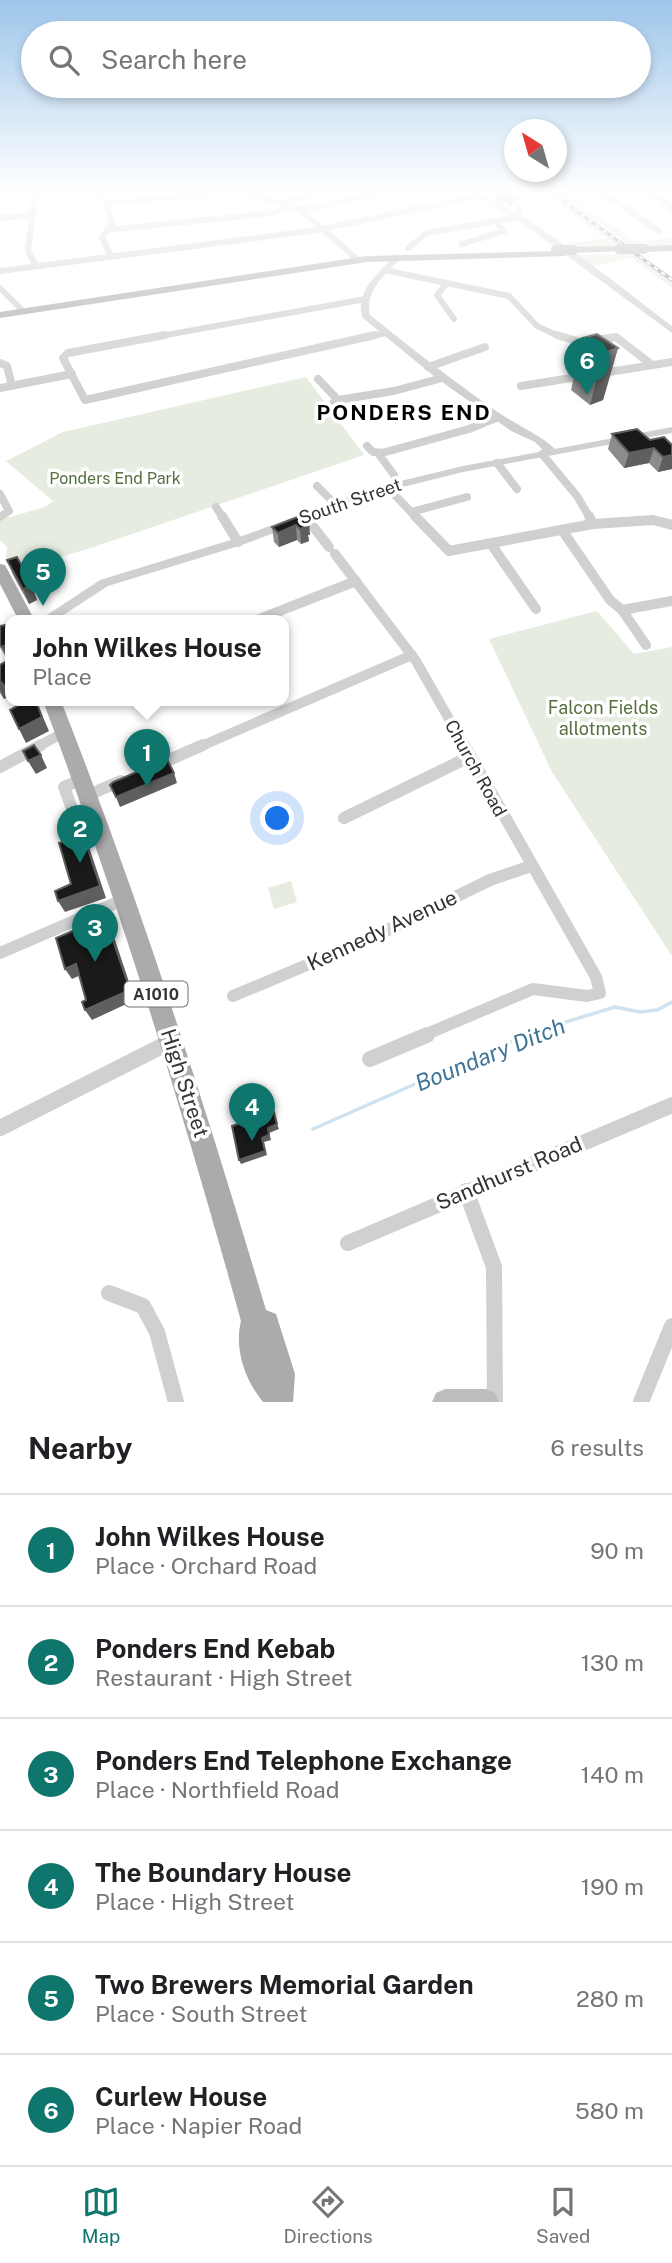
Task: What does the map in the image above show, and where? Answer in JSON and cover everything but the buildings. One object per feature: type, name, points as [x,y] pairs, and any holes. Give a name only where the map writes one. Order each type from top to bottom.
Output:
[{"type":"main road","points":[[0,315],[356,258]]},
{"type":"main road","points":[[365,258],[422,258]]},
{"type":"main road","points":[[0,569],[24,615]]},
{"type":"main road","points":[[0,588],[12,615]]},
{"type":"main road","name":"High Street","points":[[54,706],[98,820],[172,1041],[255,1321],[266,1324],[277,1357],[282,1374],[277,1399]]},
{"type":"main road","points":[[445,1402],[486,1402]]},
{"type":"street","points":[[32,258],[36,266]]},
{"type":"street","points":[[0,271],[93,258]]},
{"type":"street","points":[[575,258],[672,330]]},
{"type":"street","points":[[593,524],[539,440],[498,417],[442,378],[386,333],[366,316],[366,299],[389,260],[447,283],[512,298],[537,326],[560,337],[580,342],[619,338],[652,365]]},
{"type":"street","points":[[447,283],[438,295],[454,319]]},
{"type":"street","points":[[0,288],[23,311]]},
{"type":"street","points":[[366,299],[63,356],[85,400],[386,333]]},
{"type":"street","points":[[428,367],[485,347]]},
{"type":"street","points":[[459,354],[467,360]]},
{"type":"street","points":[[521,386],[672,362]]},
{"type":"street","points":[[0,363],[7,366],[12,386]]},
{"type":"street","points":[[0,388],[72,374]]},
{"type":"street","points":[[318,379],[337,403],[442,378]]},
{"type":"street","points":[[367,446],[373,452],[382,453],[469,429],[498,417]]},
{"type":"street","name":"South Street","points":[[53,615],[104,583],[238,542],[387,487],[672,430]]},
{"type":"street","points":[[382,453],[380,456],[394,475]]},
{"type":"street","points":[[497,463],[517,486]]},
{"type":"street","points":[[317,486],[335,504]]},
{"type":"street","points":[[387,487],[449,551],[593,524],[653,520],[672,525]]},
{"type":"street","points":[[0,494],[9,511],[0,517]]},
{"type":"street","points":[[411,512],[464,499]]},
{"type":"street","points":[[216,507],[238,542]]},
{"type":"street","name":"Church Road","points":[[305,516],[412,655],[596,977],[600,993],[587,996],[533,989],[370,1059]]},
{"type":"street","points":[[562,530],[610,600],[622,610],[646,645]]},
{"type":"street","points":[[491,544],[536,609]]},
{"type":"street","points":[[270,615],[356,582]]},
{"type":"street","points":[[622,610],[672,601]]},
{"type":"street","points":[[289,705],[412,655]]},
{"type":"street","points":[[85,787],[286,706]]},
{"type":"street","points":[[0,767],[65,732]]},
{"type":"street","points":[[344,818],[469,757]]},
{"type":"street","name":"Kennedy Avenue","points":[[233,996],[371,938],[478,885],[531,866]]},
{"type":"street","points":[[0,953],[125,899]]},
{"type":"street","points":[[0,1128],[172,1041]]},
{"type":"street","name":"Sandhurst Road","points":[[348,1242],[672,1105]]},
{"type":"street","points":[[466,1191],[494,1267],[495,1402]]},
{"type":"street","points":[[109,1293],[143,1306],[157,1332],[176,1402]]},
{"type":"street","points":[[642,1402],[672,1326]]},
{"type":"green space","points":[[583,258],[630,258],[593,266]]},
{"type":"green space","points":[[633,258],[641,258],[672,281],[672,288]]},
{"type":"green space","name":"Ponders End Park","points":[[306,377],[364,455],[91,548],[12,571],[6,562],[7,547],[0,540],[0,520],[45,507],[53,501],[6,461],[63,432]]},
{"type":"green space","name":"Falcon Fields allotments","points":[[597,611],[634,654],[672,647],[672,956],[552,772],[489,639]]},
{"type":"green space","points":[[291,881],[297,902],[274,909],[268,888]]},
{"type":"waterway","name":"Boundary Ditch","points":[[313,1129],[533,1032],[615,1007],[640,1012],[657,1010],[672,1002]]},
{"type":"railway","points":[[642,258],[672,280]]},
{"type":"place","name":"Curlew House","points":[[587,395]]},
{"type":"place","name":"Two Brewers Memorial Garden","points":[[43,606]]},
{"type":"place","name":"John Wilkes House","points":[[147,787]]},
{"type":"place","name":"Ponders End Kebab","points":[[80,863]]},
{"type":"place","name":"Ponders End Telephone Exchange","points":[[95,962]]},
{"type":"place","name":"The Boundary House","points":[[252,1141]]},
{"type":"district","name":"PONDERS END","points":[[404,412]]}]
